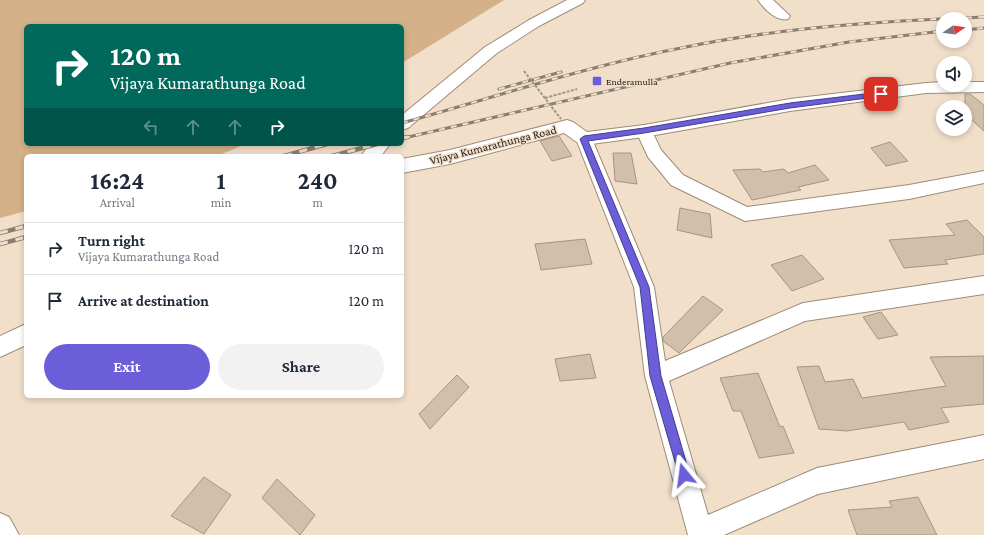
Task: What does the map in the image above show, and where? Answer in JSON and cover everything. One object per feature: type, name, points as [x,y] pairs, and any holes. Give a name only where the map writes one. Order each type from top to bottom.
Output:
[{"type":"street","points":[[404,122],[491,50],[534,23],[578,0]]},
{"type":"street","points":[[765,0],[783,16]]},
{"type":"street","points":[[984,87],[926,88],[805,104],[644,131],[584,139],[644,287],[656,376],[700,534],[817,481],[984,447]]},
{"type":"street","name":"Vijaya Kumarathunga Road","points":[[404,166],[450,157],[566,126],[584,139]]},
{"type":"street","points":[[644,131],[654,153],[677,180],[745,214],[909,192],[984,177]]},
{"type":"street","points":[[372,154],[379,146]]},
{"type":"street","points":[[656,376],[803,312],[984,285]]},
{"type":"street","points":[[0,347],[24,335]]},
{"type":"street","points":[[0,526],[6,535]]},
{"type":"path","points":[[524,71],[561,119]]},
{"type":"path","points":[[544,98],[577,89]]},
{"type":"shaded area","points":[[0,0],[504,0],[404,62],[404,24],[24,24],[24,146],[241,146],[222,154],[24,154],[24,212],[0,218]]},
{"type":"building","points":[[965,94],[970,94],[984,105],[984,131],[972,120],[972,100],[965,100]]},
{"type":"building","points":[[559,136],[572,156],[552,161],[540,141]]},
{"type":"building","points":[[890,142],[908,161],[886,166],[871,148]]},
{"type":"building","points":[[613,153],[631,153],[637,184],[615,181]]},
{"type":"building","points":[[815,165],[829,180],[798,187],[801,190],[752,200],[733,170],[760,169],[763,172],[784,169],[788,173]]},
{"type":"building","points":[[680,208],[710,214],[712,238],[677,230]]},
{"type":"building","points":[[967,220],[984,237],[984,254],[945,260],[948,264],[904,268],[889,240],[955,235],[946,224]]},
{"type":"building","points":[[585,239],[592,264],[541,270],[535,244]]},
{"type":"building","points":[[802,255],[824,279],[792,291],[771,265]]},
{"type":"building","points":[[703,296],[723,310],[679,353],[663,341],[663,337]]},
{"type":"building","points":[[881,312],[898,335],[878,339],[863,317]]},
{"type":"building","points":[[590,354],[596,378],[560,381],[555,359]]},
{"type":"building","points":[[984,356],[984,404],[941,408],[949,422],[909,430],[904,422],[847,431],[819,429],[797,367],[819,366],[825,382],[853,379],[862,398],[946,386],[930,357]]},
{"type":"building","points":[[758,373],[780,427],[783,426],[794,453],[759,458],[741,411],[733,411],[720,378]]},
{"type":"building","points":[[457,375],[469,387],[430,429],[419,414]]},
{"type":"building","points":[[204,477],[231,495],[204,534],[171,516]]},
{"type":"building","points":[[277,479],[315,515],[300,535],[262,498]]},
{"type":"building","points":[[918,497],[937,535],[857,535],[848,510],[892,507],[889,501]]},
{"type":"railway","points":[[404,122],[579,72],[650,54],[723,40],[760,34],[834,26],[984,17]]},
{"type":"railway","points":[[972,29],[984,28]]},
{"type":"railway","points":[[404,138],[730,63],[849,42],[936,32]]},
{"type":"railway","points":[[499,89],[561,72]]},
{"type":"railway","points":[[404,138],[408,137]]},
{"type":"railway","points":[[291,154],[320,146]]},
{"type":"railway","points":[[340,154],[370,146]]},
{"type":"railway","points":[[0,233],[24,227]]},
{"type":"railway","points":[[0,244],[24,238]]},
{"type":"place","name":"Enderamulla","points":[[597,81]]},
{"type":"route","points":[[684,475],[656,376],[644,287],[584,139],[644,131],[790,106],[881,94]]}]
